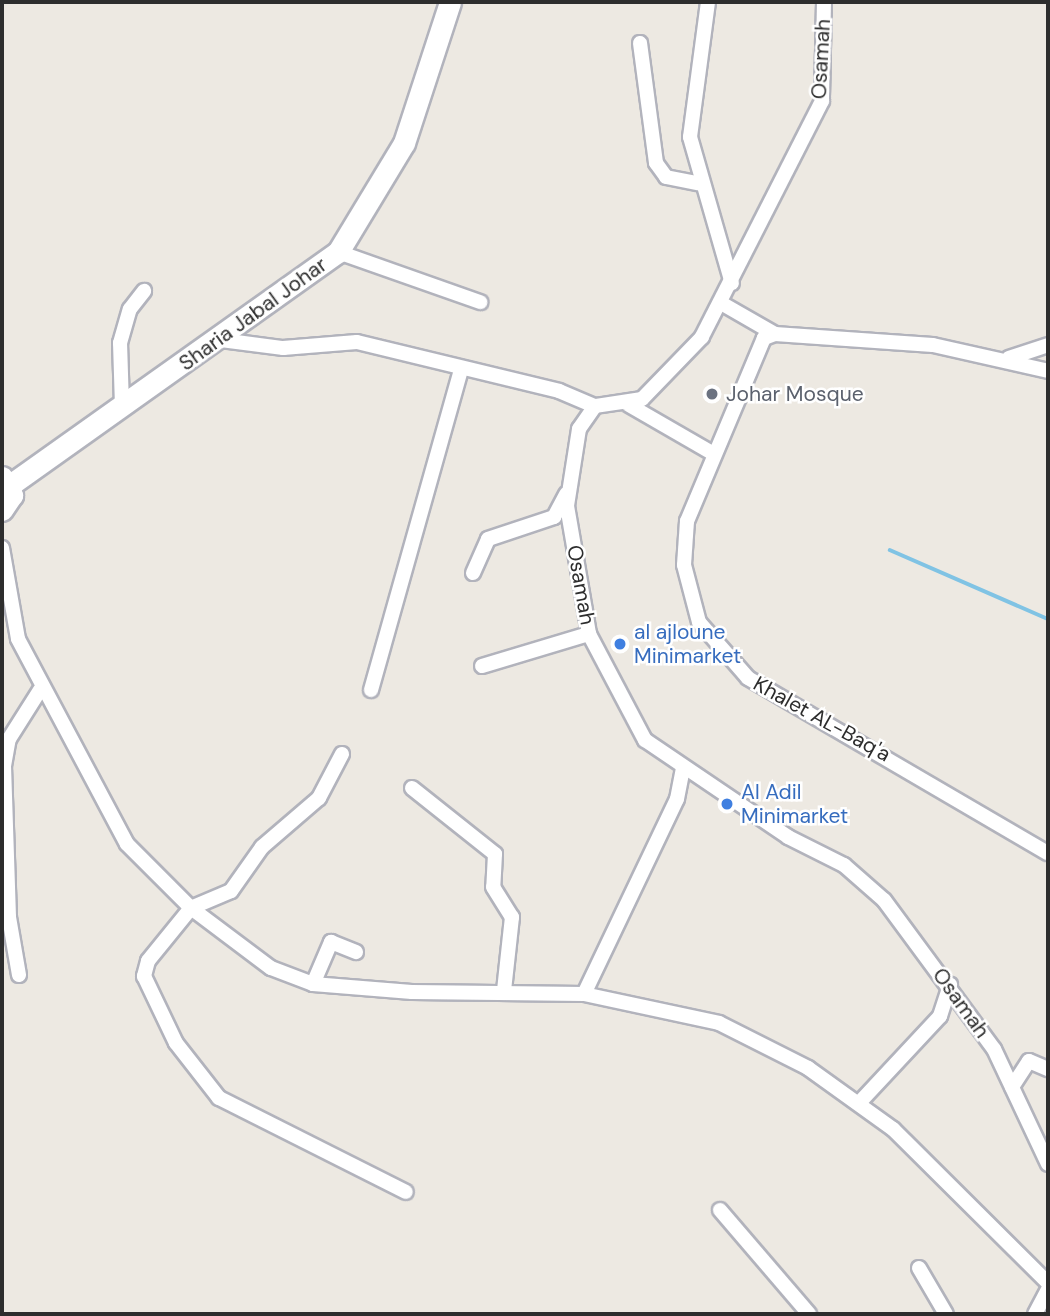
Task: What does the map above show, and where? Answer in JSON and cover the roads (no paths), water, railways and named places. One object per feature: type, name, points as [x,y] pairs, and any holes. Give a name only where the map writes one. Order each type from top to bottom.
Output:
[{"type":"street","name":"Sharia Jabal Johar","points":[[6,481],[220,340],[338,252],[404,143],[450,2]]},
{"type":"street","points":[[708,2],[688,119],[698,183],[732,283]]},
{"type":"street","name":"Osamah","points":[[629,405],[702,337],[732,283],[822,101],[824,2]]},
{"type":"street","points":[[640,43],[652,155],[666,177],[698,183]]},
{"type":"street","points":[[338,252],[480,302]]},
{"type":"street","points":[[122,406],[120,343],[130,309],[144,291]]},
{"type":"street","points":[[721,303],[775,334],[933,345],[1009,358],[1048,371]]},
{"type":"street","name":"Khalet AL-Baq'a","points":[[775,334],[764,338],[691,507],[683,552],[693,608],[715,647],[760,686],[1048,853]]},
{"type":"street","points":[[220,340],[283,348],[346,341],[559,391],[595,406],[629,405],[715,454]]},
{"type":"street","points":[[1009,358],[1048,345]]},
{"type":"street","points":[[371,690],[461,369]]},
{"type":"street","name":"Osamah","points":[[595,406],[574,444],[567,492],[589,634],[637,731],[683,768],[859,876],[950,985],[1012,1087],[1048,1164]]},
{"type":"street","points":[[2,510],[11,500],[6,481]]},
{"type":"street","points":[[473,573],[488,539],[554,517],[567,492]]},
{"type":"street","points":[[2,548],[18,639],[40,690],[127,844],[191,908],[271,968],[313,984],[584,994],[719,1023],[859,1103],[1048,1283]]},
{"type":"street","points":[[482,666],[589,634]]},
{"type":"street","points":[[19,975],[9,917],[4,766],[9,739],[40,690]]},
{"type":"street","points":[[342,754],[319,798],[262,847],[237,885],[191,908],[148,961],[144,976],[176,1043],[208,1087],[226,1102],[406,1192]]},
{"type":"street","points":[[584,994],[677,799],[683,768]]},
{"type":"street","points":[[412,788],[495,854],[493,887],[512,917],[504,991]]},
{"type":"street","points":[[313,984],[331,942],[356,952]]},
{"type":"street","points":[[859,1103],[940,1016],[950,985]]},
{"type":"street","points":[[1012,1087],[1029,1061],[1048,1069]]},
{"type":"street","points":[[720,1210],[809,1314]]},
{"type":"street","points":[[919,1268],[946,1314]]},
{"type":"street","points":[[1035,1314],[1048,1290]]},
{"type":"waterway","points":[[890,550],[1048,619]]},
{"type":"place","name":"Johar Mosque","points":[[712,394]]},
{"type":"place","name":"al ajloune Minimarket","points":[[620,644]]},
{"type":"place","name":"Al Adil Minimarket","points":[[727,804]]}]
